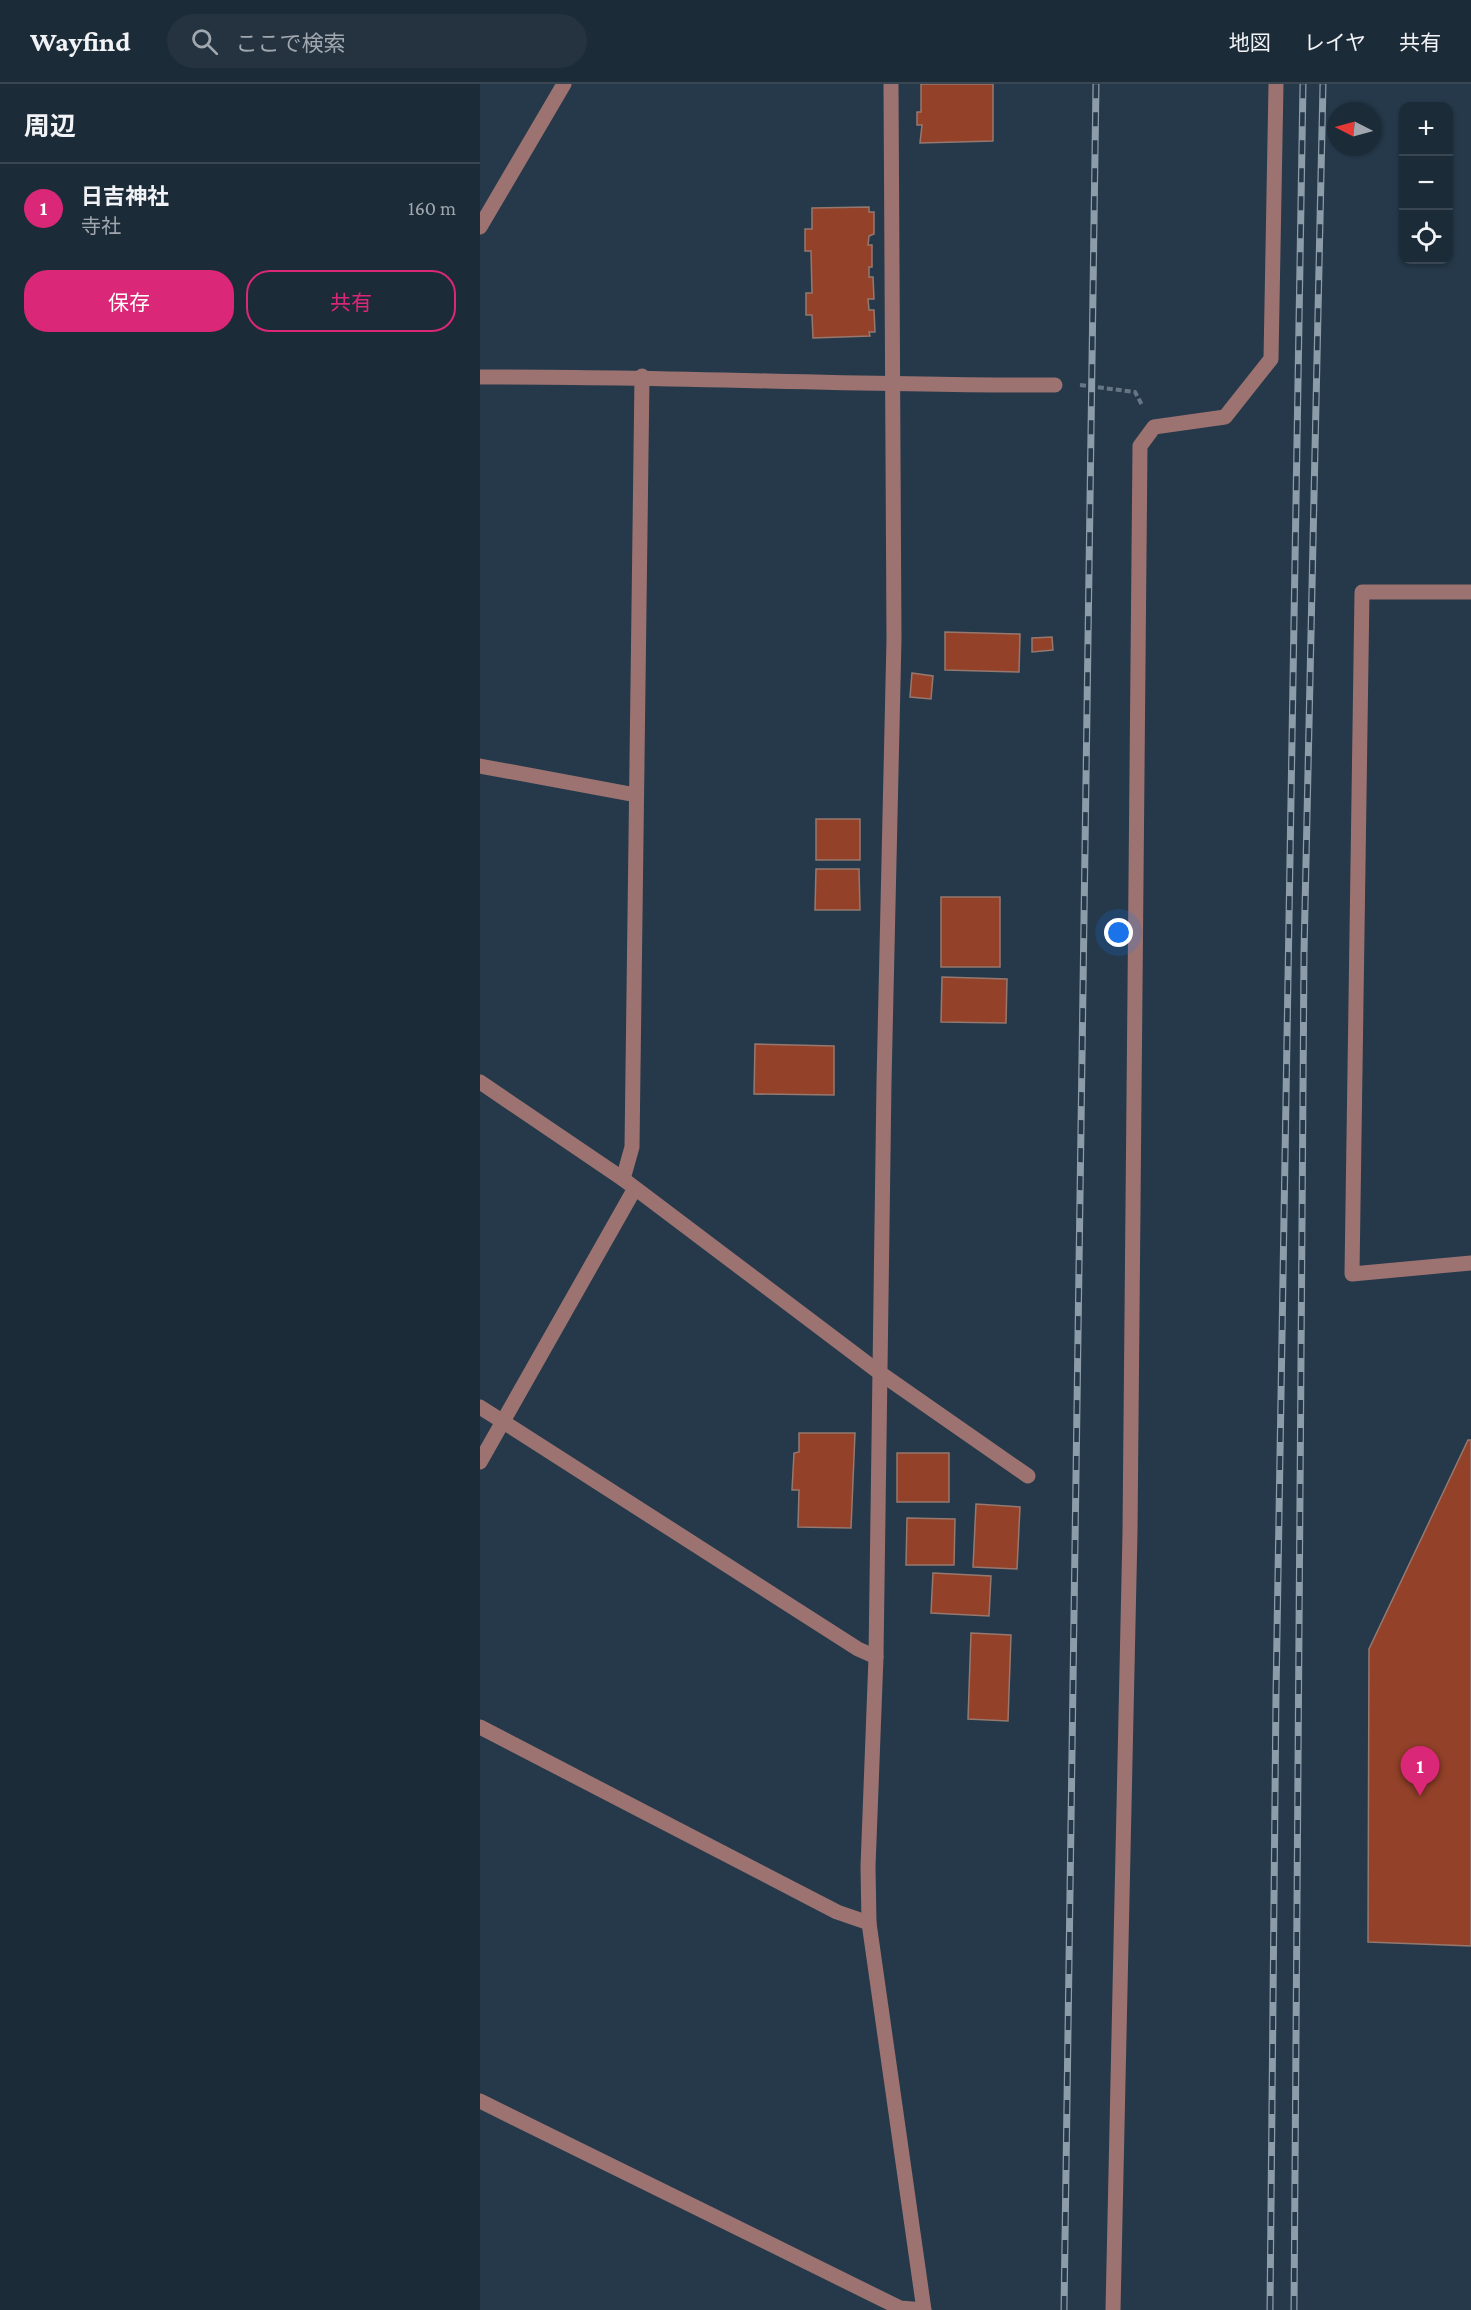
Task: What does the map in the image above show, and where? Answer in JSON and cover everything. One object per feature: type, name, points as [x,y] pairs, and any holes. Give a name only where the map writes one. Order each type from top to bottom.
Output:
[{"type":"street","points":[[480,227],[564,84]]},
{"type":"street","points":[[480,2101],[900,2308],[924,2310],[869,1923],[876,1657],[894,639],[891,84]]},
{"type":"street","points":[[1113,2310],[1131,1532],[1140,446],[1154,427],[1226,417],[1271,359],[1276,84]]},
{"type":"street","points":[[623,1179],[632,1147],[642,376]]},
{"type":"street","points":[[480,377],[642,376],[894,386],[1054,385]]},
{"type":"street","points":[[1471,592],[1362,592],[1352,1274],[1471,1263]]},
{"type":"street","points":[[480,766],[636,795]]},
{"type":"street","points":[[480,1082],[623,1179],[634,1190],[880,1373],[1028,1476]]},
{"type":"street","points":[[480,1462],[634,1190]]},
{"type":"street","points":[[480,1407],[858,1649],[876,1657]]},
{"type":"street","points":[[480,1727],[837,1912],[869,1923]]},
{"type":"path","points":[[1054,385],[1092,385],[1135,392],[1154,427]]},
{"type":"building","points":[[921,84],[993,84],[993,141],[920,143],[922,125],[917,125],[917,112],[921,112]]},
{"type":"building","points":[[869,207],[869,212],[874,212],[874,234],[869,236],[868,245],[872,245],[872,267],[869,267],[869,277],[873,277],[874,299],[868,299],[869,310],[874,310],[875,332],[869,332],[870,336],[813,338],[812,315],[806,315],[806,293],[812,293],[811,251],[805,251],[805,229],[812,229],[812,208]]},
{"type":"building","points":[[945,632],[1020,634],[1019,672],[945,670]]},
{"type":"building","points":[[1052,637],[1053,650],[1032,652],[1032,638]]},
{"type":"building","points":[[912,673],[933,676],[931,699],[910,697]]},
{"type":"building","points":[[816,819],[860,819],[860,860],[816,860]]},
{"type":"building","points":[[816,869],[859,869],[860,910],[815,910]]},
{"type":"building","points":[[941,897],[1000,897],[1000,967],[941,967]]},
{"type":"building","points":[[942,977],[1007,979],[1006,1023],[941,1022]]},
{"type":"building","points":[[755,1044],[834,1046],[834,1095],[754,1094]]},
{"type":"building","points":[[799,1433],[855,1433],[851,1528],[798,1527],[799,1490],[792,1490],[794,1453],[799,1452]]},
{"type":"building","points":[[1468,1440],[1471,1440],[1471,1946],[1368,1942],[1369,1649]]},
{"type":"building","points":[[897,1453],[949,1453],[949,1502],[897,1502]]},
{"type":"building","points":[[976,1504],[1020,1507],[1017,1569],[973,1567]]},
{"type":"building","points":[[907,1518],[955,1519],[954,1565],[906,1565]]},
{"type":"building","points":[[933,1573],[991,1576],[989,1616],[931,1613]]},
{"type":"building","points":[[971,1633],[1011,1635],[1008,1721],[968,1719]]},
{"type":"railway","points":[[1064,2310],[1096,84]]},
{"type":"railway","points":[[1270,2310],[1276,1694],[1303,84]]},
{"type":"railway","points":[[1294,2310],[1304,954],[1323,84]]},
{"type":"place","name":"日吉神社","points":[[1420,1796]]}]
